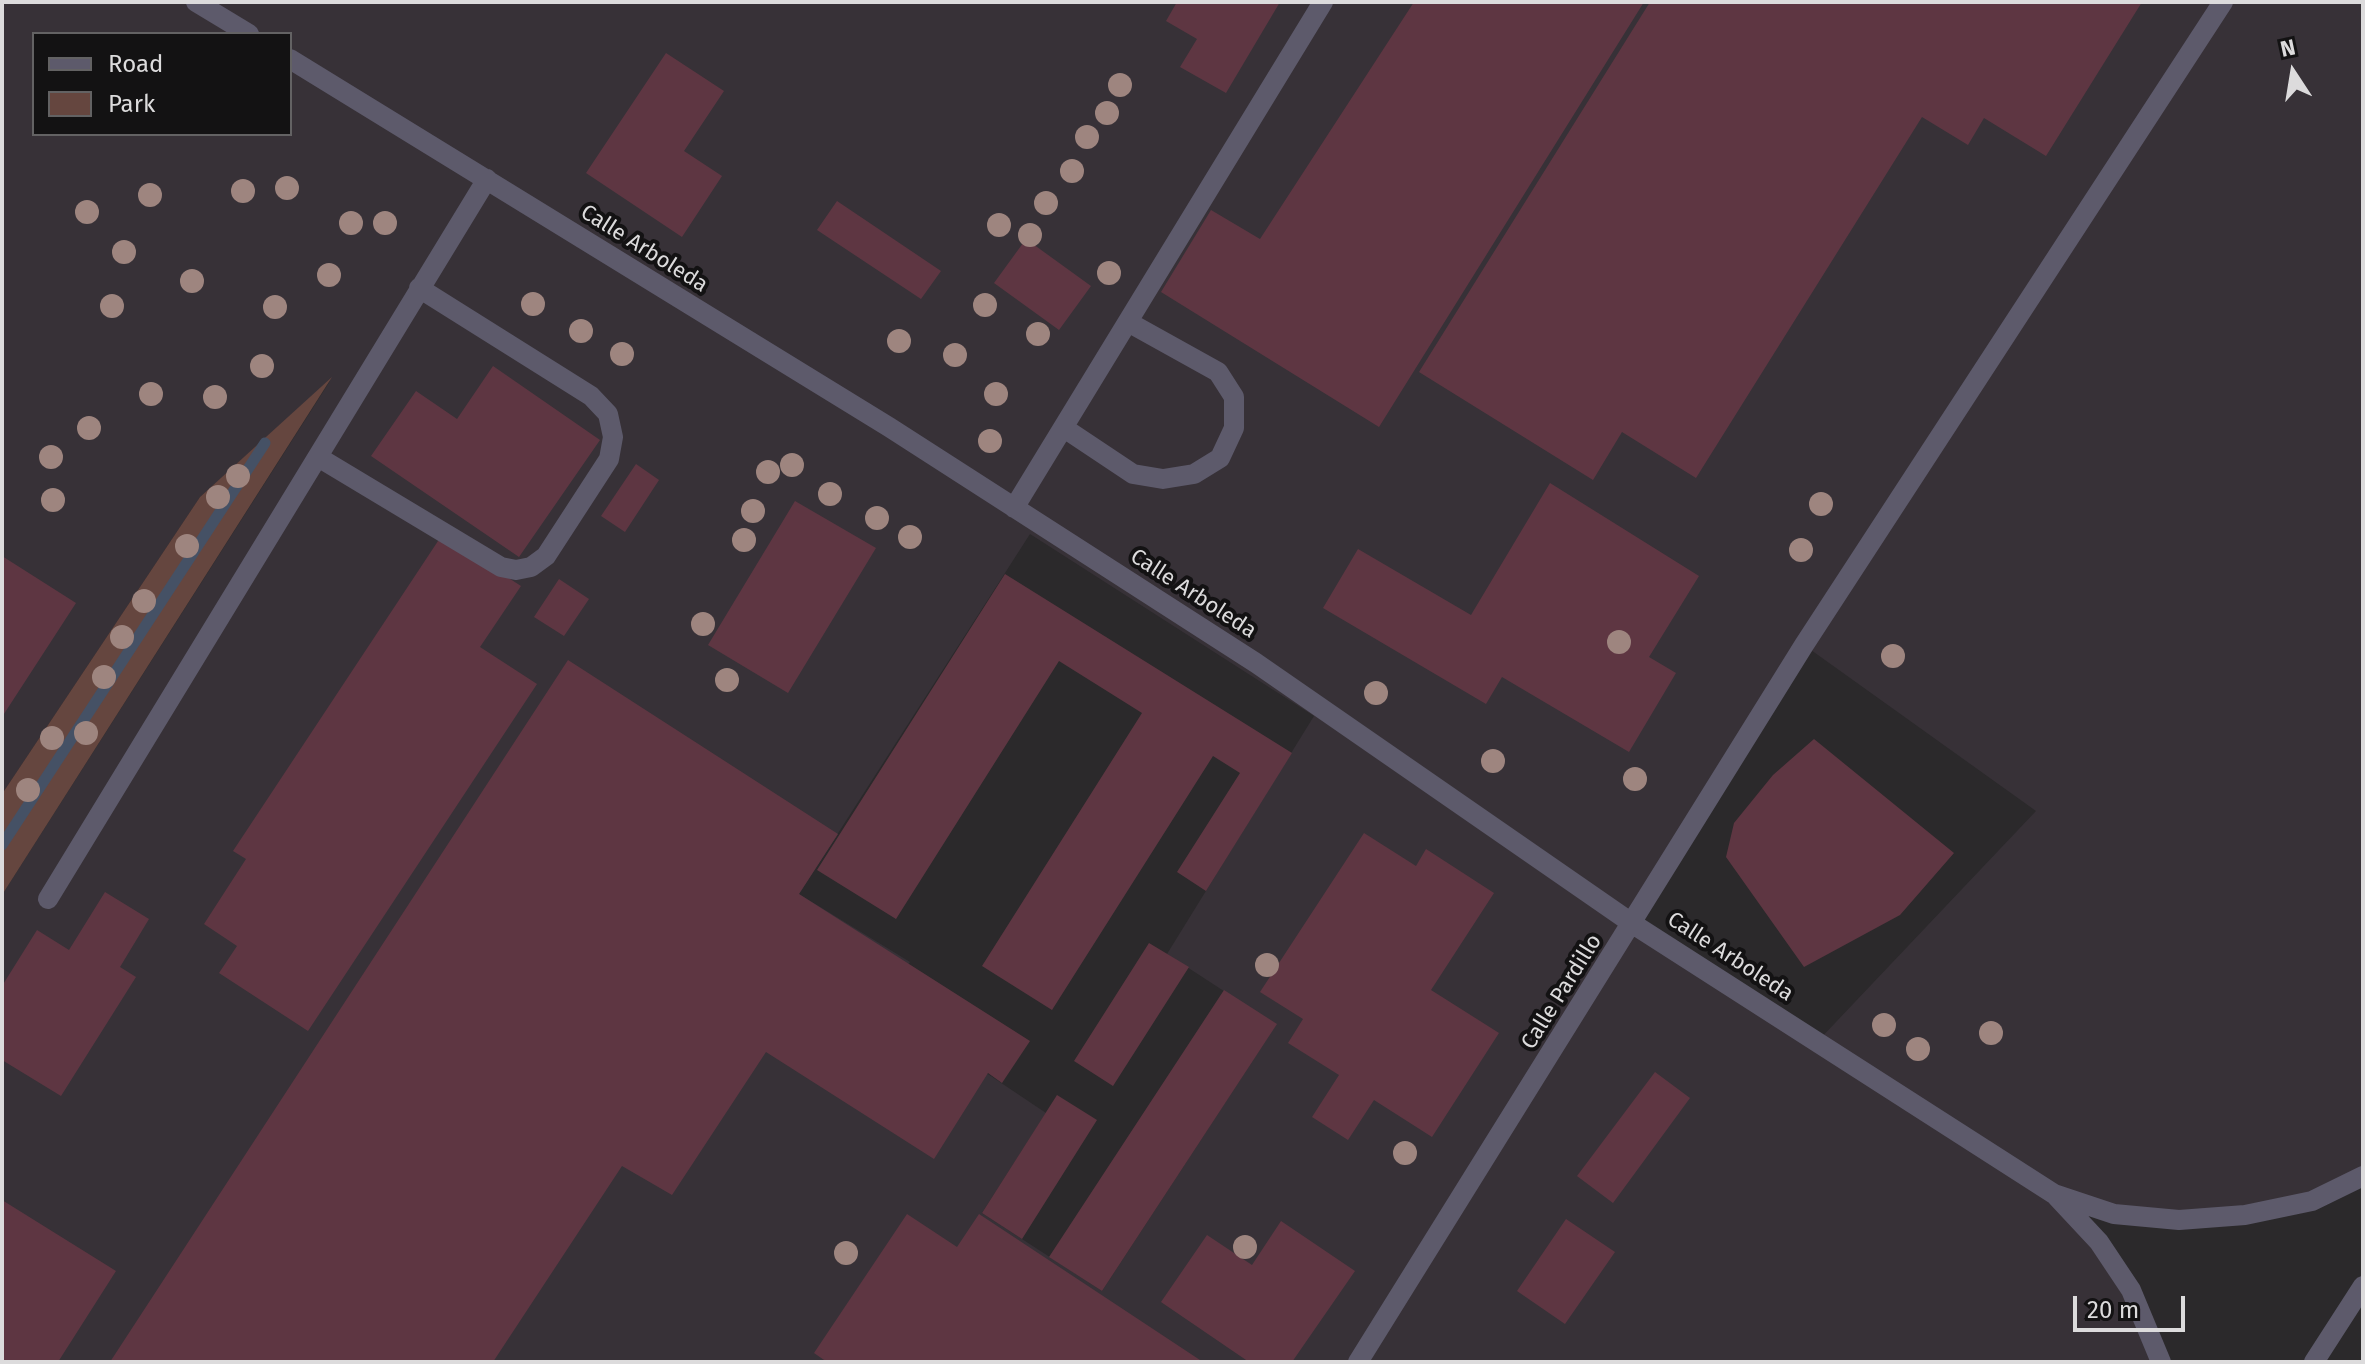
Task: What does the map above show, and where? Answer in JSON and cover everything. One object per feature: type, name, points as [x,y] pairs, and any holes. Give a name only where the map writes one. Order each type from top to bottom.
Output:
[{"type":"street","points":[[196,2],[246,32]]},
{"type":"street","points":[[1014,508],[1323,2]]},
{"type":"street","name":"Calle Pardillo","points":[[1358,1362],[1804,645],[2223,2]]},
{"type":"street","name":"Calle Arboleda","points":[[292,60],[1014,508],[1323,708],[1633,924],[2054,1194]]},
{"type":"street","points":[[48,899],[487,179]]},
{"type":"street","points":[[318,457],[501,567],[516,570],[531,567],[546,556],[609,459],[613,437],[608,414],[591,396],[419,288]]},
{"type":"street","points":[[1064,428],[1133,474],[1163,479],[1194,474],[1220,458],[1234,428],[1234,397],[1218,372],[1128,322]]},
{"type":"street","points":[[2054,1194],[2114,1214],[2179,1220],[2245,1215],[2312,1201],[2363,1176]]},
{"type":"street","points":[[2054,1194],[2099,1242],[2131,1290],[2161,1362]]},
{"type":"street","points":[[2314,1362],[2363,1286]]},
{"type":"shaded area","points":[[2,2],[2363,2],[2363,1176],[2312,1201],[2179,1220],[2056,1195],[2099,1242],[2161,1362],[2,1362],[2,895],[330,381],[200,497],[2,794]],"holes":[[[1030,534],[1314,716],[1167,954],[1276,1025],[1102,1291],[982,1213],[1046,1113],[882,1003],[910,962],[799,894]],[[1804,645],[2036,811],[1818,1041],[1633,924]]]},
{"type":"green space","points":[[332,377],[2,895],[2,794],[200,497]]},
{"type":"building","points":[[1177,2],[1280,2],[1226,93],[1180,67],[1197,39],[1166,21]]},
{"type":"building","points":[[1414,2],[1644,2],[1379,427],[1161,292],[1211,210],[1260,239]]},
{"type":"building","points":[[1650,2],[2142,2],[2046,156],[1984,118],[1968,145],[1922,117],[1696,478],[1622,432],[1593,480],[1419,372]]},
{"type":"building","points":[[666,53],[724,91],[684,151],[722,176],[682,237],[586,173]]},
{"type":"building","points":[[837,201],[941,271],[921,299],[817,230]]},
{"type":"building","points":[[1026,239],[1091,286],[1059,330],[994,283]]},
{"type":"building","points":[[493,366],[600,440],[519,557],[371,456],[416,391],[457,419]]},
{"type":"building","points":[[636,464],[659,480],[625,532],[601,516]]},
{"type":"building","points":[[1550,483],[1699,576],[1649,657],[1676,673],[1629,752],[1502,677],[1486,704],[1323,608],[1358,549],[1471,615]]},
{"type":"building","points":[[795,501],[876,548],[788,693],[708,645]]},
{"type":"building","points":[[442,535],[521,586],[480,647],[537,684],[308,1031],[219,973],[237,946],[204,924],[246,859],[233,851]]},
{"type":"building","points":[[2,556],[76,603],[2,717]]},
{"type":"building","points":[[1005,574],[1292,753],[1206,891],[1177,872],[1240,773],[1213,756],[1052,1010],[982,966],[1142,713],[1059,661],[896,919],[817,870]]},
{"type":"building","points":[[559,579],[589,599],[564,636],[534,617]]},
{"type":"building","points":[[568,660],[838,834],[799,894],[1030,1041],[1002,1083],[988,1073],[934,1159],[766,1052],[672,1195],[622,1166],[493,1362],[110,1362]]},
{"type":"building","points":[[1814,739],[1954,853],[1900,915],[1804,967],[1726,857],[1734,823],[1773,775]]},
{"type":"building","points":[[1364,833],[1416,866],[1426,849],[1494,893],[1431,990],[1499,1033],[1432,1137],[1374,1100],[1348,1140],[1312,1117],[1339,1075],[1288,1043],[1303,1019],[1260,992]]},
{"type":"building","points":[[105,892],[149,919],[120,967],[136,977],[61,1096],[2,1060],[2,986],[37,930],[69,950]]},
{"type":"building","points":[[1149,943],[1189,967],[1113,1086],[1074,1061]]},
{"type":"building","points":[[1224,990],[1277,1024],[1102,1291],[1049,1257]]},
{"type":"building","points":[[1655,1072],[1690,1098],[1613,1203],[1577,1176]]},
{"type":"building","points":[[1057,1095],[1097,1120],[1022,1239],[982,1213]]},
{"type":"building","points":[[2,1200],[116,1271],[58,1362],[2,1362]]},
{"type":"building","points":[[907,1214],[957,1247],[979,1214],[1203,1362],[827,1362],[814,1353]]},
{"type":"building","points":[[1566,1219],[1615,1252],[1565,1324],[1517,1291]]},
{"type":"building","points":[[1281,1221],[1355,1271],[1292,1362],[1249,1362],[1161,1302],[1207,1235],[1252,1265]]},
{"type":"waterway","points":[[2,845],[265,443]]}]
